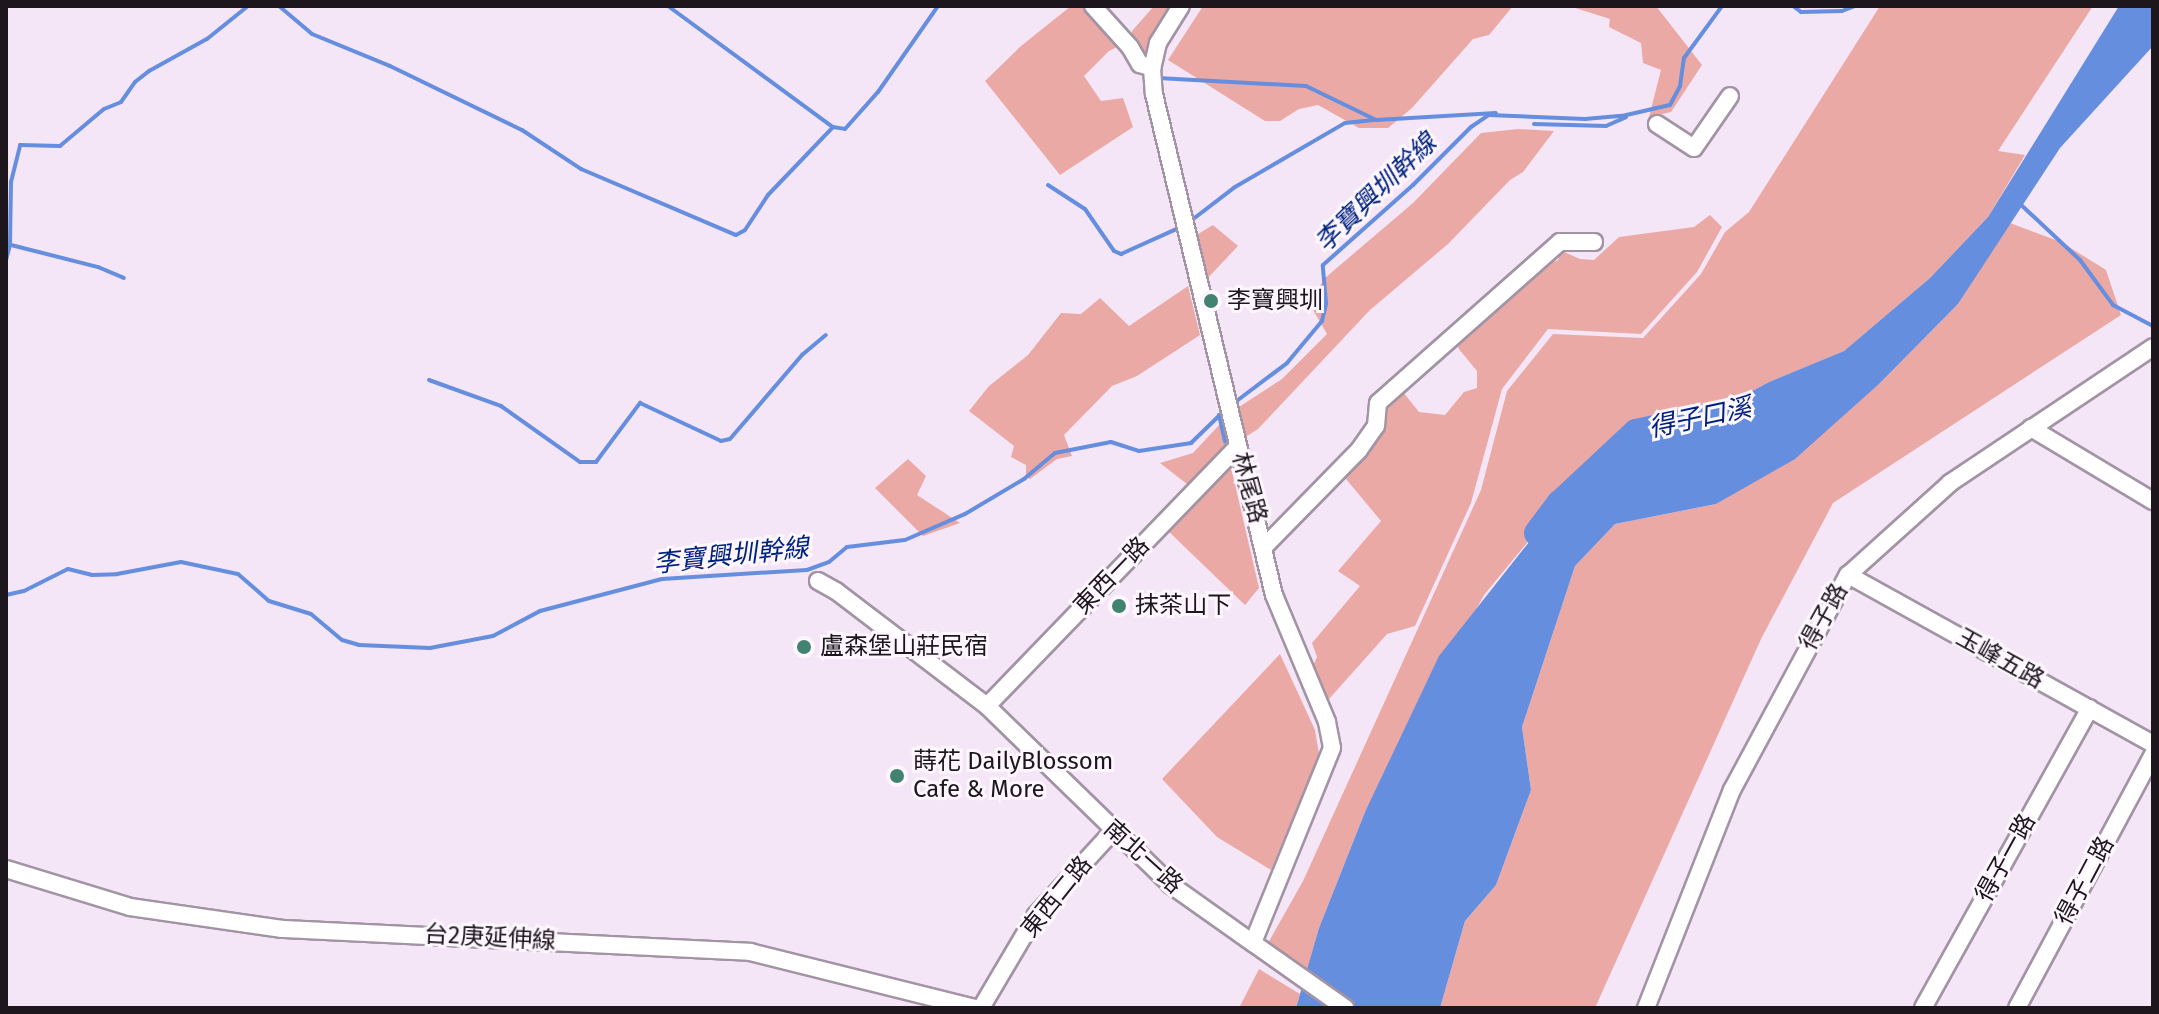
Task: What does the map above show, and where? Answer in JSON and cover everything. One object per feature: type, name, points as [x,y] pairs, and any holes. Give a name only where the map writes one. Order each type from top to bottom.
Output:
[{"type":"street","points":[[1093,6],[1130,47],[1140,64],[1152,68]]},
{"type":"street","name":"林尾路","points":[[1181,6],[1158,43],[1152,68],[1165,146],[1274,595],[1327,722],[1332,748],[1259,948]]},
{"type":"street","points":[[1657,124],[1694,148],[1730,96]]},
{"type":"street","points":[[1264,547],[1359,450],[1376,426],[1378,403],[1560,242],[1594,242]]},
{"type":"street","name":"得子路","points":[[1646,1008],[1732,790],[1848,575],[1950,483],[2153,347]]},
{"type":"street","points":[[2031,428],[2153,501]]},
{"type":"street","name":"東西一路","points":[[987,706],[1238,446]]},
{"type":"street","name":"玉峰五路","points":[[1848,575],[2153,744]]},
{"type":"street","name":"南北一路","points":[[818,581],[836,591],[987,706],[1112,832],[1171,885],[1345,1008]]},
{"type":"street","name":"得子一路","points":[[1923,1008],[2090,708]]},
{"type":"street","name":"得子二路","points":[[2017,1008],[2153,754]]},
{"type":"street","name":"東西二路","points":[[981,1008],[1036,915],[1112,832]]},
{"type":"street","name":"台2庚延伸線","points":[[6,869],[130,907],[251,926],[750,952],[974,1008]]},
{"type":"shaded area","points":[[1071,6],[1089,6],[1123,44],[1109,51],[1084,76],[1101,101],[1123,98],[1133,127],[1060,175],[985,81],[1021,46]]},
{"type":"shaded area","points":[[1154,6],[1179,6],[1148,57],[1132,43],[1132,31]]},
{"type":"shaded area","points":[[1203,6],[1513,6],[1489,35],[1473,39],[1412,108],[1388,128],[1359,128],[1318,105],[1299,109],[1280,121],[1265,121],[1168,60]]},
{"type":"shaded area","points":[[1569,6],[1656,6],[1702,65],[1671,112],[1649,117],[1661,70],[1643,63],[1641,43],[1609,27],[1610,19]]},
{"type":"shaded area","points":[[1880,6],[2093,6],[1998,151],[2025,155],[1988,217],[1930,278],[1844,351],[1769,382],[1713,412],[1626,447],[1563,499],[1484,595],[1365,812],[1319,928],[1307,972],[1268,943],[1303,881],[1481,490],[1507,391],[1553,334],[1643,338],[1701,274],[1725,232],[1749,212]]},
{"type":"shaded area","points":[[1518,129],[1554,131],[1523,172],[1510,180],[1448,244],[1370,310],[1258,429],[1244,438],[1239,407],[1282,379],[1327,334],[1309,303],[1325,278],[1413,203],[1481,133]]},
{"type":"shaded area","points":[[1710,215],[1722,227],[1697,272],[1641,334],[1548,329],[1502,389],[1471,503],[1415,626],[1387,634],[1329,699],[1311,670],[1317,657],[1312,643],[1360,586],[1338,571],[1381,521],[1346,479],[1374,442],[1383,405],[1403,392],[1419,412],[1445,415],[1464,392],[1477,388],[1477,371],[1458,348],[1460,340],[1543,267],[1558,260],[1562,251],[1580,259],[1594,260],[1619,237],[1694,227]]},
{"type":"shaded area","points":[[2010,223],[2061,242],[2106,270],[2121,315],[1833,503],[1761,639],[1595,1008],[1440,1008],[1465,921],[1496,885],[1531,790],[1522,727],[1575,566],[1615,524],[1716,504],[1880,383],[1958,304]]},
{"type":"shaded area","points":[[1213,225],[1238,246],[1204,282],[1194,241],[1198,234]]},
{"type":"shaded area","points":[[1188,286],[1200,335],[1137,376],[1112,386],[1064,435],[1072,456],[1057,459],[1030,479],[1026,477],[1026,465],[1011,457],[1014,446],[969,411],[989,386],[1028,355],[1061,313],[1081,314],[1100,298],[1129,326]]},
{"type":"shaded area","points":[[1220,424],[1229,452],[1192,488],[1160,463],[1193,453]]},
{"type":"shaded area","points":[[908,459],[926,476],[917,495],[960,523],[923,536],[875,488]]},
{"type":"shaded area","points":[[1231,467],[1259,588],[1245,605],[1166,529],[1198,495]]},
{"type":"shaded area","points":[[1280,654],[1315,730],[1319,754],[1271,870],[1217,837],[1162,779]]},
{"type":"shaded area","points":[[1259,969],[1300,994],[1296,1008],[1239,1008]]},
{"type":"water","points":[[2119,6],[2153,6],[2153,46],[2060,148],[1958,304],[1880,383],[1795,459],[1716,504],[1615,524],[1575,566],[1522,727],[1531,790],[1496,885],[1465,921],[1440,1008],[1296,1008],[1319,928],[1365,812],[1439,656],[1563,499],[1626,447],[1713,412],[1769,382],[1844,351],[1930,278],[1988,217]]},
{"type":"waterway","points":[[6,260],[10,245],[11,182],[20,145],[60,146],[104,109],[121,102],[135,82],[149,71],[207,39],[248,6]]},
{"type":"waterway","points":[[279,6],[312,34],[390,66],[522,130],[581,169],[736,235],[745,230],[768,195],[833,127]]},
{"type":"waterway","points":[[668,6],[833,127],[845,129],[878,92],[938,6]]},
{"type":"waterway","name":"李寶興圳幹線","points":[[1234,403],[1287,363],[1322,321],[1326,303],[1323,265],[1413,185],[1471,127],[1489,115],[1585,119],[1622,116],[1670,105],[1680,86],[1684,58],[1722,6]]},
{"type":"waterway","name":"李寶興圳幹線","points":[[1793,6],[1801,12],[1842,11],[1855,6]]},
{"type":"waterway","points":[[1158,78],[1306,86],[1376,120],[1496,113]]},
{"type":"waterway","points":[[1534,124],[1606,126],[1626,117]]},
{"type":"waterway","points":[[1188,223],[1235,187],[1345,123],[1374,120]]},
{"type":"waterway","points":[[1048,185],[1085,209],[1114,251],[1121,254],[1181,227]]},
{"type":"waterway","points":[[2018,202],[2080,260],[2113,305],[2153,326]]},
{"type":"waterway","points":[[11,245],[98,267],[124,278]]},
{"type":"waterway","points":[[429,380],[501,406],[580,462],[596,462],[640,403],[721,441],[730,439],[802,355],[826,335]]},
{"type":"waterway","name":"李寶興圳幹線","points":[[6,595],[24,591],[68,569],[92,575],[117,574],[181,562],[238,574],[269,601],[311,614],[342,640],[359,645],[430,648],[493,636],[540,611],[662,579],[807,570],[829,562],[847,547],[905,540],[965,514],[1024,479],[1055,453],[1111,442],[1139,451],[1191,443],[1224,411]]},
{"type":"waterway","name":"得子口溪","points":[[1537,533],[1560,503],[1636,432],[1729,412]]},
{"type":"waterway","points":[[1219,415],[1225,441]]},
{"type":"place","name":"李寶興圳","points":[[1211,301]]},
{"type":"place","name":"抹茶山下","points":[[1119,606]]},
{"type":"place","name":"盧森堡山莊民宿","points":[[804,647]]},
{"type":"place","name":"蒔花 DailyBlossom Cafe & More","points":[[897,776]]}]
